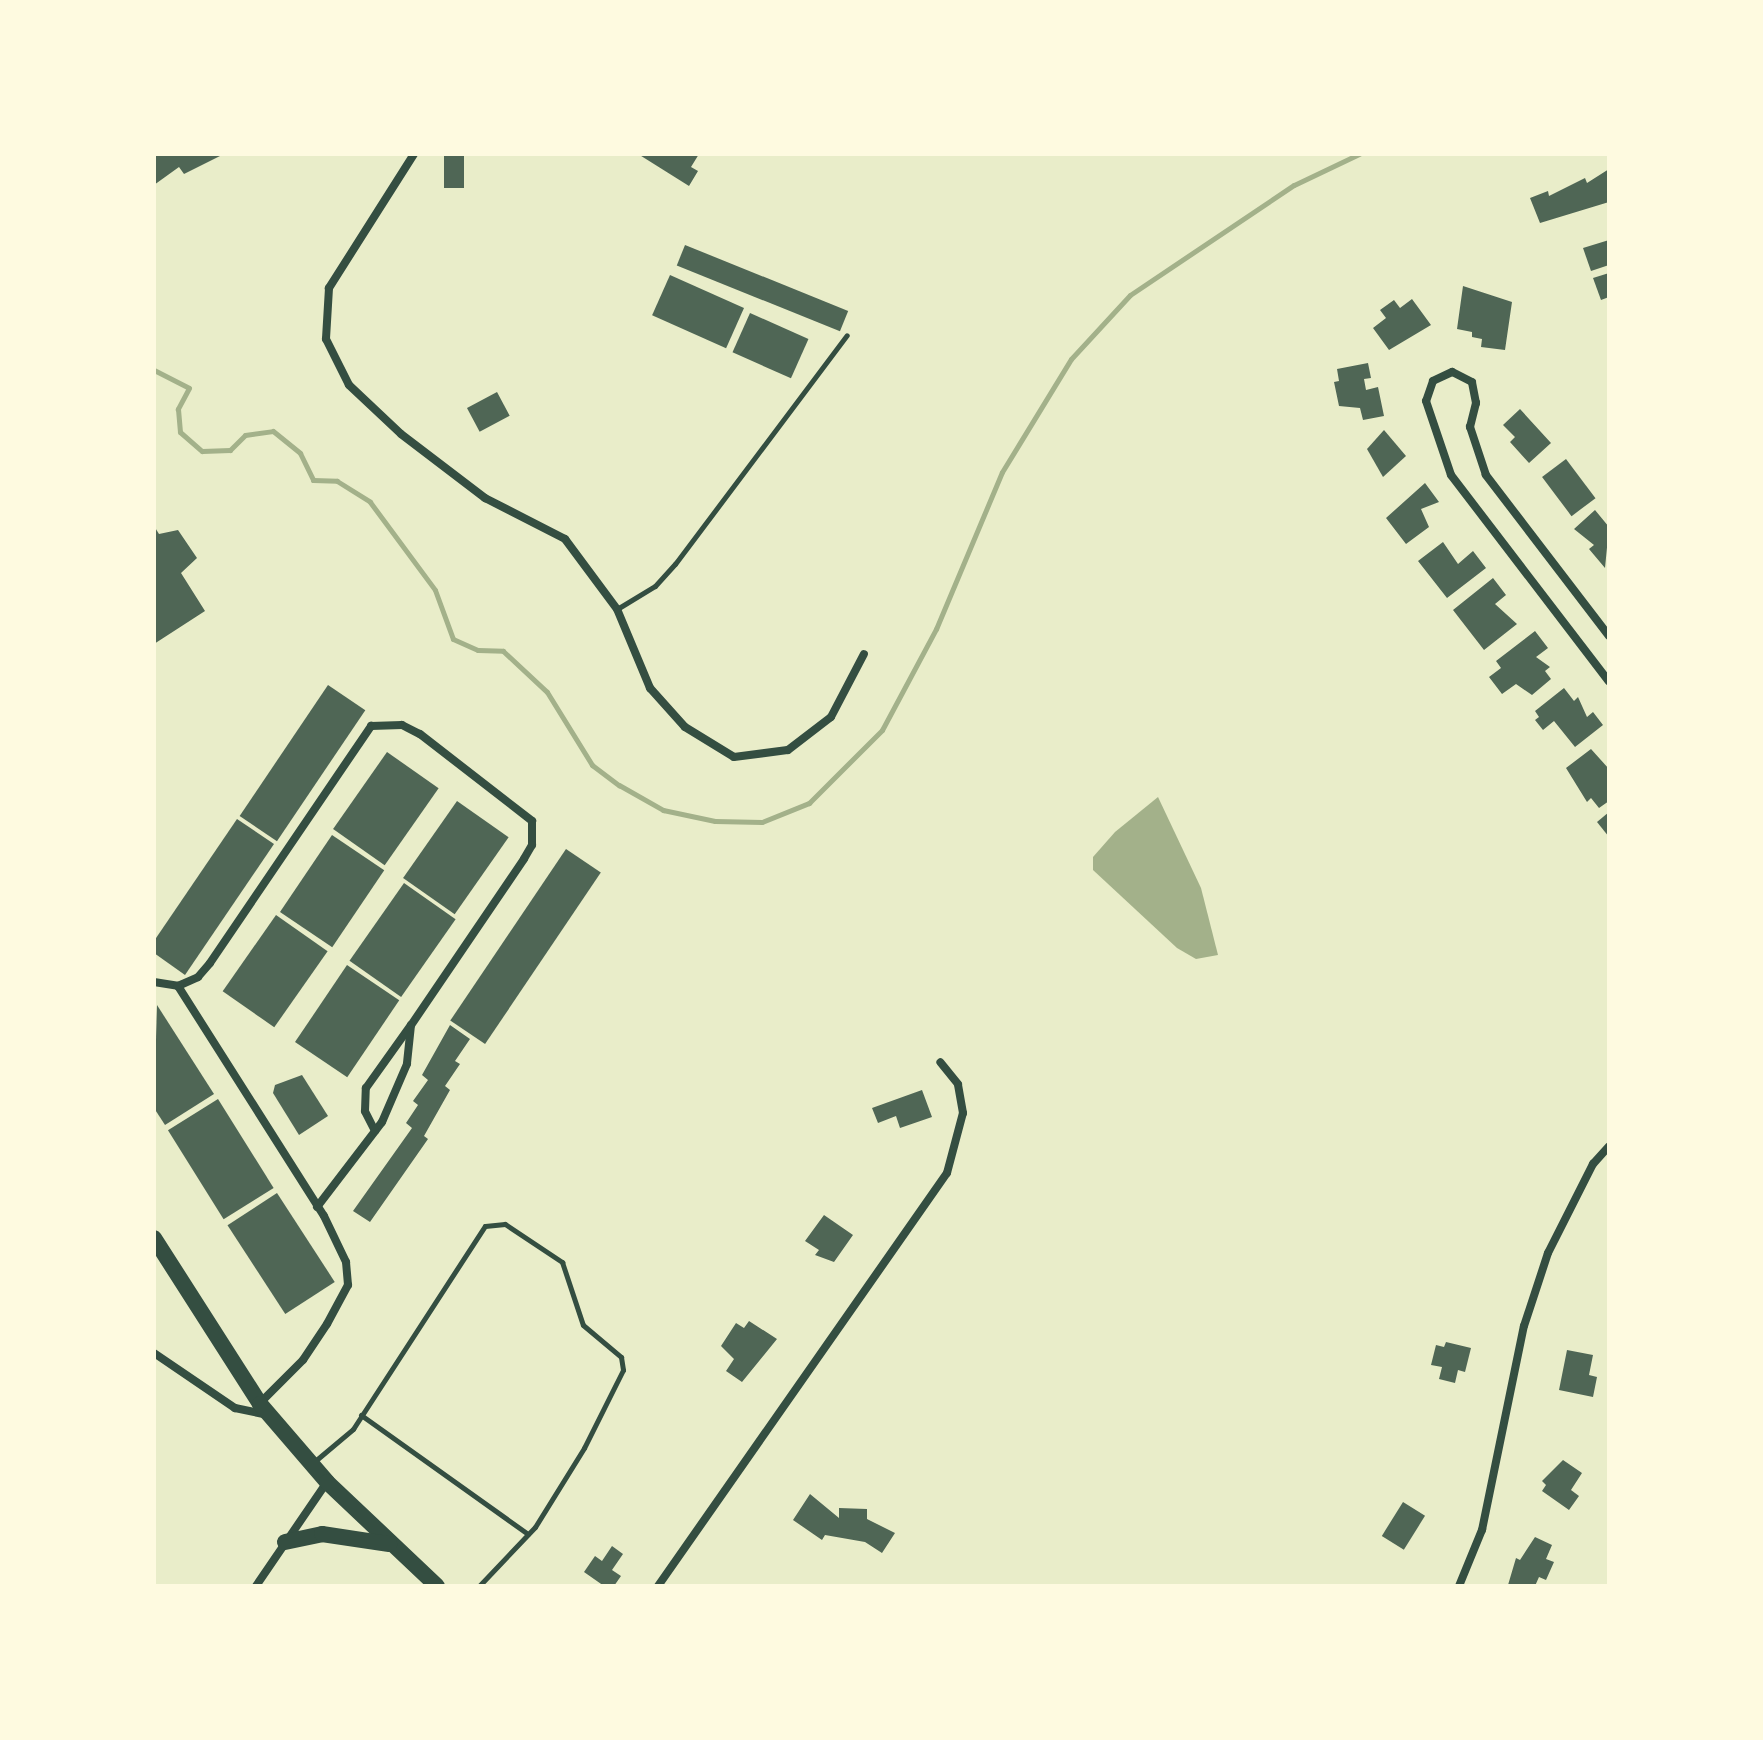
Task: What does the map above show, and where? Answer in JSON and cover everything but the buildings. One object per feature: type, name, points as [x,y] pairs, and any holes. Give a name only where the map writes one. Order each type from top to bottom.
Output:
[{"type":"main road","points":[[154,1238],[265,1410],[327,1482],[389,1544],[437,1586]]},
{"type":"main road","points":[[285,1542],[322,1534],[389,1544]]},
{"type":"street","points":[[414,154],[329,288],[326,339],[349,385],[401,434],[485,498],[565,539],[617,609],[650,688],[685,727],[734,757],[788,750],[831,717],[864,654]]},
{"type":"street","points":[[1609,636],[1486,475],[1470,427],[1476,403],[1472,382],[1452,372],[1433,381],[1426,401],[1451,475],[1609,682]]},
{"type":"street","points":[[154,982],[178,986],[210,963],[371,726],[402,725],[528,815],[534,831],[524,859],[366,1088],[365,1111],[375,1131]]},
{"type":"street","points":[[154,1353],[235,1408],[265,1410],[303,1360],[348,1285],[346,1262],[317,1207],[178,986]]},
{"type":"street","points":[[317,1207],[375,1131],[407,1064],[411,1025]]},
{"type":"street","points":[[658,1586],[947,1173],[963,1113],[958,1084],[940,1062]]},
{"type":"street","points":[[1464,1584],[1482,1530],[1524,1326],[1548,1253],[1593,1164],[1609,1146]]},
{"type":"street","points":[[256,1586],[327,1482]]},
{"type":"lane","points":[[617,609],[655,586],[675,564],[847,335]]},
{"type":"lane","points":[[311,1464],[361,1415],[485,1226],[505,1224],[562,1262],[583,1325],[621,1357],[623,1370],[584,1448],[528,1534],[479,1586]]},
{"type":"lane","points":[[361,1415],[528,1534]]},
{"type":"shaded area","points":[[1158,797],[1201,888],[1218,955],[1196,959],[1177,948],[1093,870],[1093,857],[1115,832]]},
{"type":"waterway","points":[[154,370],[189,388],[178,409],[180,432],[202,451],[230,450],[245,435],[273,431],[300,453],[313,480],[337,481],[370,502],[435,590],[453,639],[478,650],[503,651],[547,692],[592,765],[619,785],[663,810],[715,821],[762,822],[809,803],[882,730],[936,629],[1002,472],[1071,359],[1130,295],[1294,185],[1359,154]]}]
